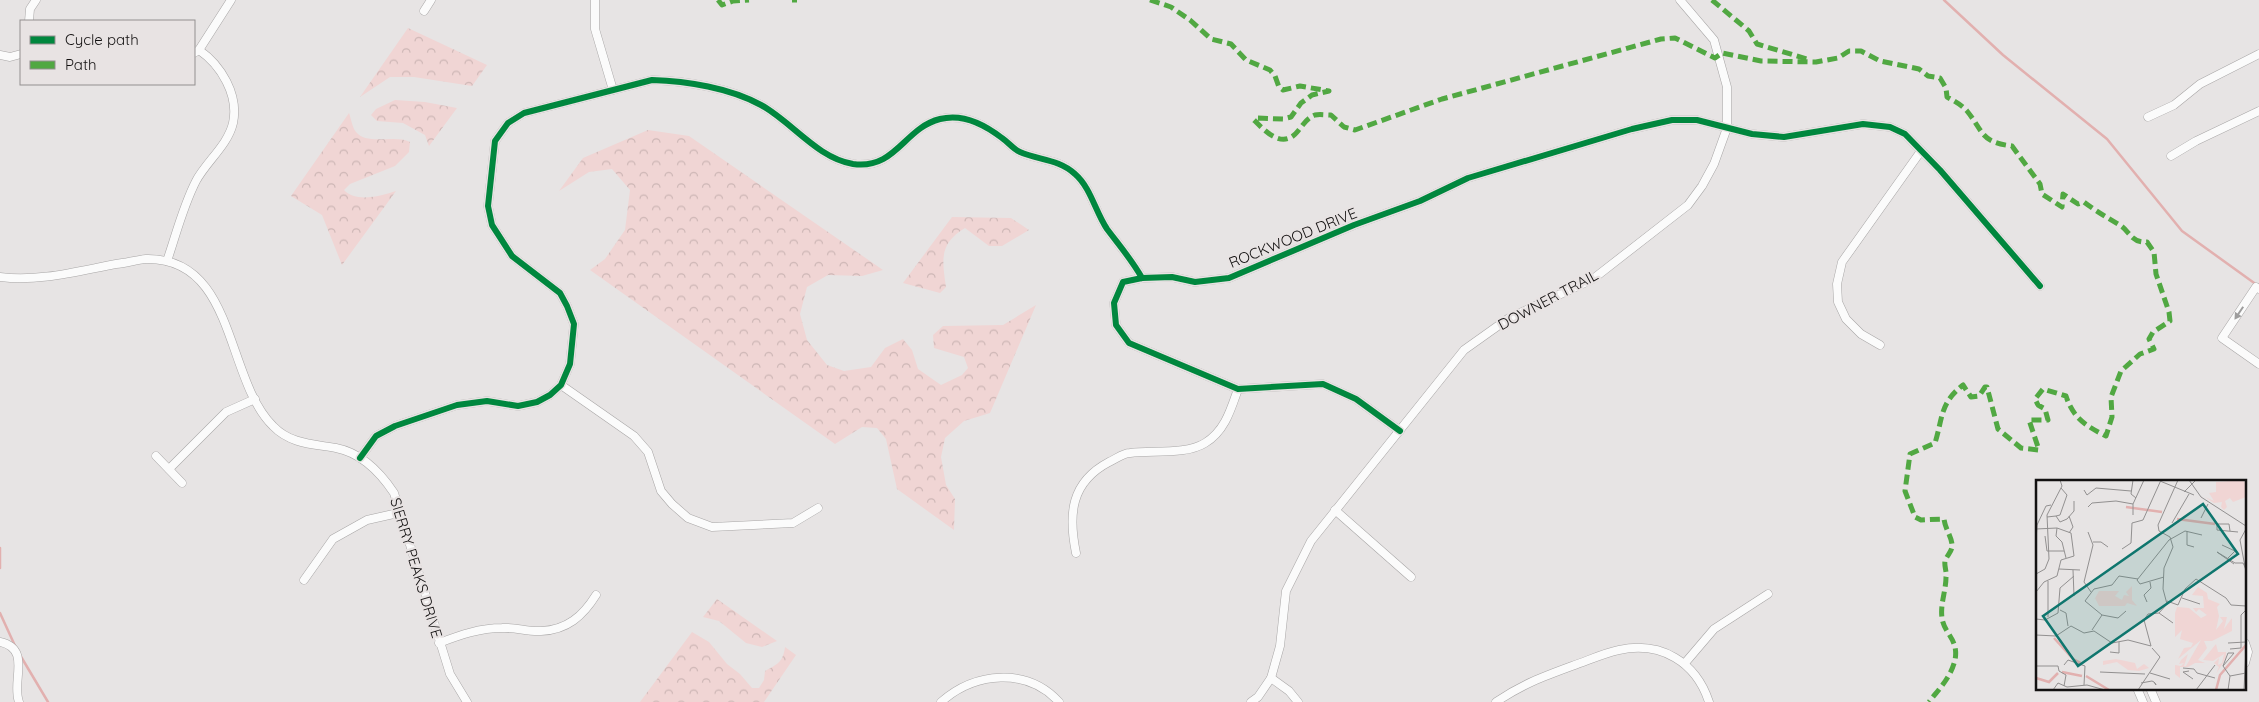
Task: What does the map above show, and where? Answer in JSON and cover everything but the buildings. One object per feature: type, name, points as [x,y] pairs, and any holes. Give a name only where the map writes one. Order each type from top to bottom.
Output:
[{"type":"street","points":[[29,20],[30,9],[36,0]]},
{"type":"street","points":[[167,261],[196,181],[225,139],[233,123],[233,102],[227,82],[212,58],[197,51],[231,0]]},
{"type":"street","points":[[424,11],[432,0]]},
{"type":"street","points":[[595,0],[595,29],[613,90]]},
{"type":"street","name":"DOWNER TRAIL","points":[[1251,702],[1258,697],[1272,678],[1280,646],[1286,590],[1311,541],[1464,350],[1509,318],[1593,279],[1688,205],[1702,186],[1714,164],[1727,128],[1727,87],[1714,40],[1680,0]]},
{"type":"street","points":[[0,55],[10,57],[20,54]]},
{"type":"street","points":[[2148,118],[2174,105],[2200,84],[2259,54]]},
{"type":"street","points":[[360,458],[376,436],[395,426],[457,404],[487,402],[518,406],[537,402],[550,395],[561,384],[570,364],[574,324],[560,293],[512,256],[492,225],[488,206],[496,141],[508,123],[524,113],[652,80],[674,81],[739,95],[762,106],[833,158],[853,164],[872,164],[891,156],[918,129],[940,119],[959,117],[982,123],[1018,151],[1058,162],[1075,173],[1088,189],[1094,206],[1108,229],[1126,251],[1142,278]]},
{"type":"street","points":[[2171,156],[2196,141],[2259,111]]},
{"type":"street","name":"ROCKWOOD DRIVE","points":[[1400,431],[1356,399],[1323,384],[1238,389],[1129,343],[1116,326],[1114,303],[1123,282],[1142,278],[1172,277],[1195,282],[1229,278],[1354,225],[1420,201],[1468,178],[1632,129],[1672,120],[1697,120],[1727,128],[1784,137],[1863,124],[1890,127],[1905,134],[1940,170],[2040,286]]},
{"type":"street","points":[[1880,345],[1861,334],[1846,319],[1838,302],[1837,284],[1842,262],[1921,151]]},
{"type":"street","name":"SIERRY PEAKS DRIVE","points":[[0,278],[22,280],[145,259],[167,261],[198,279],[213,295],[260,411],[274,428],[291,439],[309,446],[337,448],[360,458],[383,477],[394,493],[398,513],[439,643],[450,674],[468,702]]},
{"type":"street","points":[[2257,288],[2222,338],[2259,364]]},
{"type":"street","points":[[561,384],[634,436],[648,452],[661,490],[672,504],[688,518],[712,527],[793,523],[818,508]]},
{"type":"street","points":[[1076,553],[1071,528],[1074,500],[1094,470],[1127,453],[1179,450],[1205,443],[1228,420],[1238,389]]},
{"type":"street","points":[[169,469],[226,412],[255,399]]},
{"type":"street","points":[[156,456],[182,483]]},
{"type":"street","points":[[1335,510],[1411,577]]},
{"type":"street","points":[[304,580],[333,539],[368,520],[398,513]]},
{"type":"street","points":[[1686,663],[1714,629],[1734,614],[1768,594]]},
{"type":"street","points":[[439,643],[471,631],[503,628],[540,631],[560,628],[580,618],[596,595]]},
{"type":"street","points":[[0,642],[16,652],[20,664],[16,678],[19,702]]},
{"type":"street","points":[[1496,702],[1520,685],[1618,650],[1638,647],[1663,651],[1686,663],[1706,691],[1709,702]]},
{"type":"street","points":[[2246,647],[2248,652],[2246,659]]},
{"type":"street","points":[[941,702],[969,683],[1002,677],[1015,677],[1034,684],[1050,692],[1059,702]]},
{"type":"street","points":[[1272,678],[1289,691],[1298,702]]},
{"type":"street","points":[[2138,690],[2143,702]]},
{"type":"street","points":[[2151,690],[2156,702]]},
{"type":"green space","points":[[408,28],[487,65],[472,86],[414,77],[390,77],[360,97]]},
{"type":"green space","points":[[395,100],[425,102],[457,108],[429,146],[425,135],[403,123],[377,121],[371,115],[376,109]]},
{"type":"green space","points":[[349,113],[356,132],[361,136],[410,142],[409,152],[395,166],[350,184],[344,190],[349,194],[362,197],[396,191],[342,265],[322,215],[291,196]]},
{"type":"green space","points":[[648,130],[689,136],[883,270],[862,276],[828,275],[807,287],[800,314],[807,340],[827,365],[844,371],[871,367],[885,348],[903,339],[912,350],[918,369],[941,385],[962,375],[968,368],[964,357],[934,348],[933,335],[943,326],[1003,325],[1036,305],[990,413],[964,421],[945,438],[941,457],[946,485],[955,499],[954,530],[897,489],[886,439],[877,428],[862,427],[835,444],[590,270],[605,259],[625,230],[630,190],[612,169],[589,172],[559,191],[583,158]]},
{"type":"green space","points":[[952,217],[1011,218],[1029,230],[1002,246],[989,246],[965,228],[951,240],[944,253],[946,287],[940,293],[903,283]]},
{"type":"green space","points":[[717,599],[777,641],[762,647],[746,643],[719,621],[703,617]]},
{"type":"green space","points":[[692,632],[709,642],[727,664],[740,674],[752,688],[759,688],[764,680],[765,671],[779,662],[785,647],[796,655],[764,702],[640,702]]},
{"type":"waterway","points":[[1944,0],[2003,55],[2107,139],[2182,231],[2257,285]]},
{"type":"waterway","points":[[0,548],[0,568]]},
{"type":"waterway","points":[[0,613],[16,648]]},
{"type":"waterway","points":[[20,655],[48,702]]},
{"type":"marked path","points":[[718,0],[722,5],[733,1],[749,0]]},
{"type":"marked path","points":[[792,0],[797,0]]},
{"type":"marked path","points":[[1150,0],[1171,7],[1190,20],[1211,39],[1231,44],[1246,60],[1270,70],[1275,76],[1279,87],[1283,90],[1300,86],[1329,91],[1312,95],[1301,103],[1291,117],[1283,119],[1256,118],[1254,120],[1269,134],[1281,139],[1292,136],[1307,120],[1315,115],[1331,115],[1344,127],[1355,130],[1442,99],[1661,39],[1675,38],[1715,58],[1722,53],[1761,61],[1816,62],[1838,58],[1849,51],[1861,51],[1880,61],[1919,69],[1928,76],[1940,78],[1946,88],[1947,97],[1965,109],[1988,139],[2012,146],[2040,184],[2042,194],[2062,207],[2063,194],[2078,204],[2084,202],[2122,227],[2137,240],[2147,242],[2154,252],[2156,274],[2169,312],[2170,321],[2153,332],[2149,339],[2154,349],[2140,354],[2121,371],[2111,397],[2112,417],[2106,436],[2081,421],[2072,410],[2066,396],[2043,389],[2035,399],[2038,405],[2045,409],[2048,420],[2029,420],[2039,450],[2021,448],[1998,429],[1987,387],[1979,396],[1971,397],[1963,385],[1946,404],[1935,443],[1910,454],[1905,491],[1915,517],[1921,520],[1944,519],[1952,544],[1951,551],[1945,561],[1946,582],[1942,603],[1942,618],[1943,624],[1955,647],[1955,660],[1948,677],[1929,702]]},
{"type":"marked path","points":[[1712,0],[1749,31],[1757,44],[1807,59]]},
{"type":"cycle path","points":[[360,458],[376,436],[395,426],[457,405],[487,401],[518,406],[537,402],[550,395],[561,385],[570,364],[574,324],[560,293],[512,256],[492,225],[488,206],[495,141],[508,123],[524,113],[652,80],[708,86],[749,99],[772,112],[828,155],[853,164],[868,164],[880,161],[890,155],[917,131],[940,119],[957,117],[981,124],[1017,151],[1062,165],[1075,174],[1085,186],[1107,229],[1142,278]]},
{"type":"cycle path","points":[[1400,431],[1356,399],[1323,384],[1238,389],[1129,343],[1116,325],[1114,303],[1123,282],[1142,278],[1172,277],[1195,282],[1229,278],[1354,225],[1420,201],[1468,178],[1632,129],[1672,120],[1697,120],[1752,134],[1784,137],[1863,124],[1890,127],[1905,134],[1940,170],[2040,286]]}]
